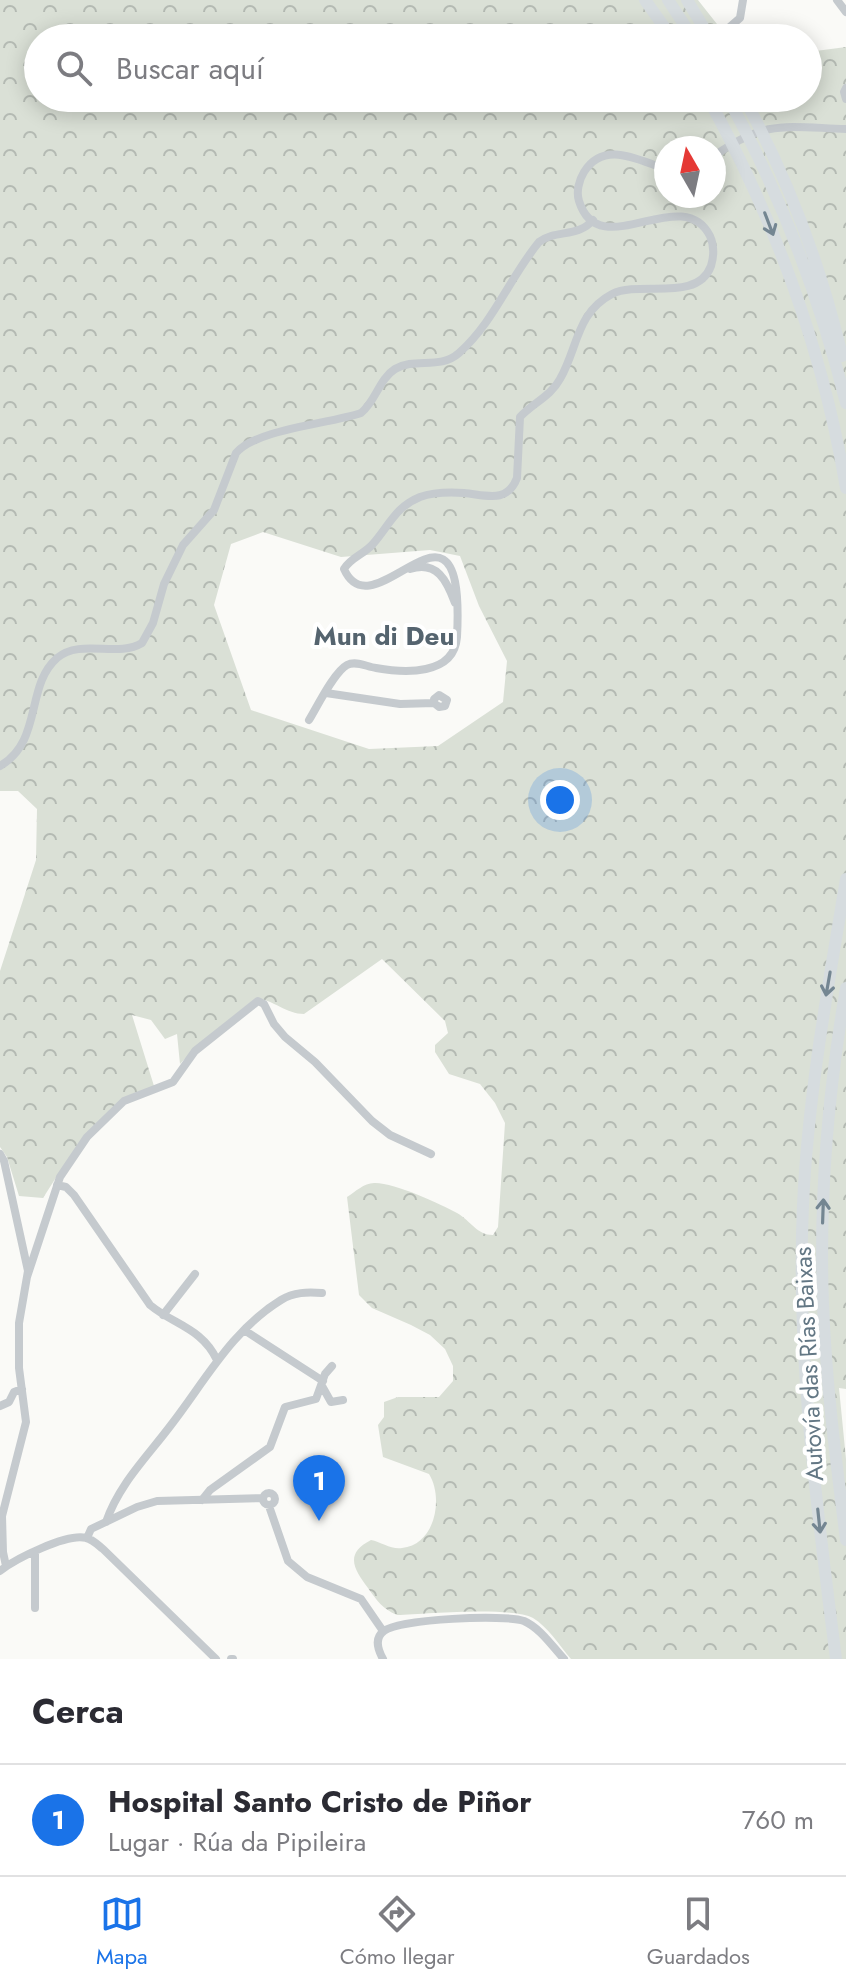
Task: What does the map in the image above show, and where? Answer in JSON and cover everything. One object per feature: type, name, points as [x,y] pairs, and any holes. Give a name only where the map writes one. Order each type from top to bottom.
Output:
[{"type":"highway","points":[[645,0],[662,24]]},
{"type":"highway","points":[[668,0],[684,24]]},
{"type":"highway","points":[[687,0],[701,24]]},
{"type":"highway","points":[[715,112],[764,211],[807,326],[835,429],[846,488]]},
{"type":"highway","points":[[738,112],[759,142],[808,237],[832,315],[846,376]]},
{"type":"highway","points":[[749,112],[821,311],[846,403]]},
{"type":"highway","name":"Autovía das Rías Baixas","points":[[836,1659],[806,1399],[801,1270],[807,1143],[818,1047],[846,879]]},
{"type":"highway","name":"Autovía das Rías Baixas","points":[[846,988],[831,1094],[822,1233],[827,1373],[846,1540]]},
{"type":"street","points":[[733,24],[740,18],[743,0]]},
{"type":"street","points":[[837,0],[846,12]]},
{"type":"street","points":[[846,88],[846,99]]},
{"type":"street","points":[[726,149],[750,134],[771,127],[846,129]]},
{"type":"street","points":[[309,720],[344,667],[353,663],[403,671],[433,667],[450,656],[456,643],[457,588],[454,571],[443,560],[424,558],[380,584],[367,586],[351,579],[344,569],[349,561],[370,547],[397,511],[419,498],[446,492],[494,497],[506,492],[517,478],[520,417],[558,383],[588,313],[603,300],[627,289],[687,287],[704,277],[711,266],[711,239],[705,228],[690,218],[668,216],[614,228],[593,220],[581,206],[578,194],[583,172],[594,161],[618,154],[654,165]]},
{"type":"street","points":[[0,766],[22,746],[41,686],[50,666],[59,657],[81,649],[132,647],[142,643],[153,623],[164,584],[183,545],[214,510],[236,453],[242,446],[260,437],[361,413],[372,403],[387,376],[397,368],[442,362],[454,357],[490,317],[539,242],[548,236],[586,229],[593,220]]},
{"type":"street","points":[[437,570],[437,563],[443,560]]},
{"type":"street","points":[[398,574],[420,567],[437,570],[445,579],[456,606]]},
{"type":"street","points":[[333,681],[345,696]]},
{"type":"street","points":[[326,693],[400,704],[434,703]]},
{"type":"street","points":[[216,1659],[103,1549],[87,1538],[69,1539],[3,1568],[1,1521],[25,1430],[18,1363],[19,1323],[27,1277],[57,1185],[64,1169],[109,1113],[130,1098],[173,1082],[195,1051],[258,1001],[264,1004],[285,1037],[315,1062],[377,1125],[390,1135],[431,1154]]},
{"type":"street","points":[[0,1154],[25,1254],[27,1277]]},
{"type":"street","points":[[57,1185],[66,1187],[74,1195],[148,1303],[163,1315],[186,1326],[209,1347],[217,1360]]},
{"type":"street","points":[[25,1254],[32,1252],[42,1235]]},
{"type":"street","points":[[163,1315],[195,1274]]},
{"type":"street","points":[[106,1522],[122,1487],[175,1421],[217,1360],[244,1330],[287,1296],[302,1292],[322,1293]]},
{"type":"street","points":[[244,1330],[322,1384],[331,1402],[343,1400]]},
{"type":"street","points":[[202,1500],[210,1490],[270,1447],[286,1405],[314,1400],[332,1366]]},
{"type":"street","points":[[0,1406],[9,1402],[14,1392],[22,1389]]},
{"type":"street","points":[[87,1538],[91,1529],[149,1503],[262,1498],[264,1504],[269,1506],[288,1561],[307,1577],[361,1599],[383,1631]]},
{"type":"street","points":[[35,1553],[35,1608]]},
{"type":"street","points":[[383,1631],[420,1622],[508,1618],[532,1625],[564,1659]]},
{"type":"street","points":[[383,1631],[378,1645],[383,1659]]},
{"type":"green space","points":[[0,0],[698,0],[717,24],[24,24],[24,112],[822,112],[822,50],[846,47],[846,1389],[839,1388],[846,1459],[846,1659],[571,1659],[544,1626],[522,1614],[447,1612],[397,1615],[381,1604],[363,1581],[354,1556],[371,1540],[394,1548],[413,1545],[429,1530],[436,1507],[434,1484],[429,1474],[383,1457],[378,1425],[384,1417],[384,1402],[398,1397],[439,1397],[453,1381],[453,1366],[445,1349],[430,1335],[372,1308],[359,1295],[347,1197],[370,1183],[393,1186],[450,1209],[478,1230],[493,1235],[498,1227],[505,1123],[480,1084],[449,1074],[435,1052],[435,1045],[448,1033],[445,1021],[382,959],[304,1014],[256,998],[200,1043],[180,1064],[177,1034],[165,1039],[151,1020],[132,1015],[154,1086],[128,1096],[57,1176],[43,1198],[19,1196],[7,1157],[0,1147],[0,971],[36,860],[37,809],[18,791],[0,791]],"holes":[[[263,532],[341,557],[430,550],[460,556],[479,606],[507,661],[503,702],[438,746],[369,749],[251,710],[214,605],[231,544]]]},
{"type":"place","name":"Hospital Santo Cristo de Piñor","points":[[319,1521]]},
{"type":"district","name":"Mun di Deu","points":[[384,636]]}]
